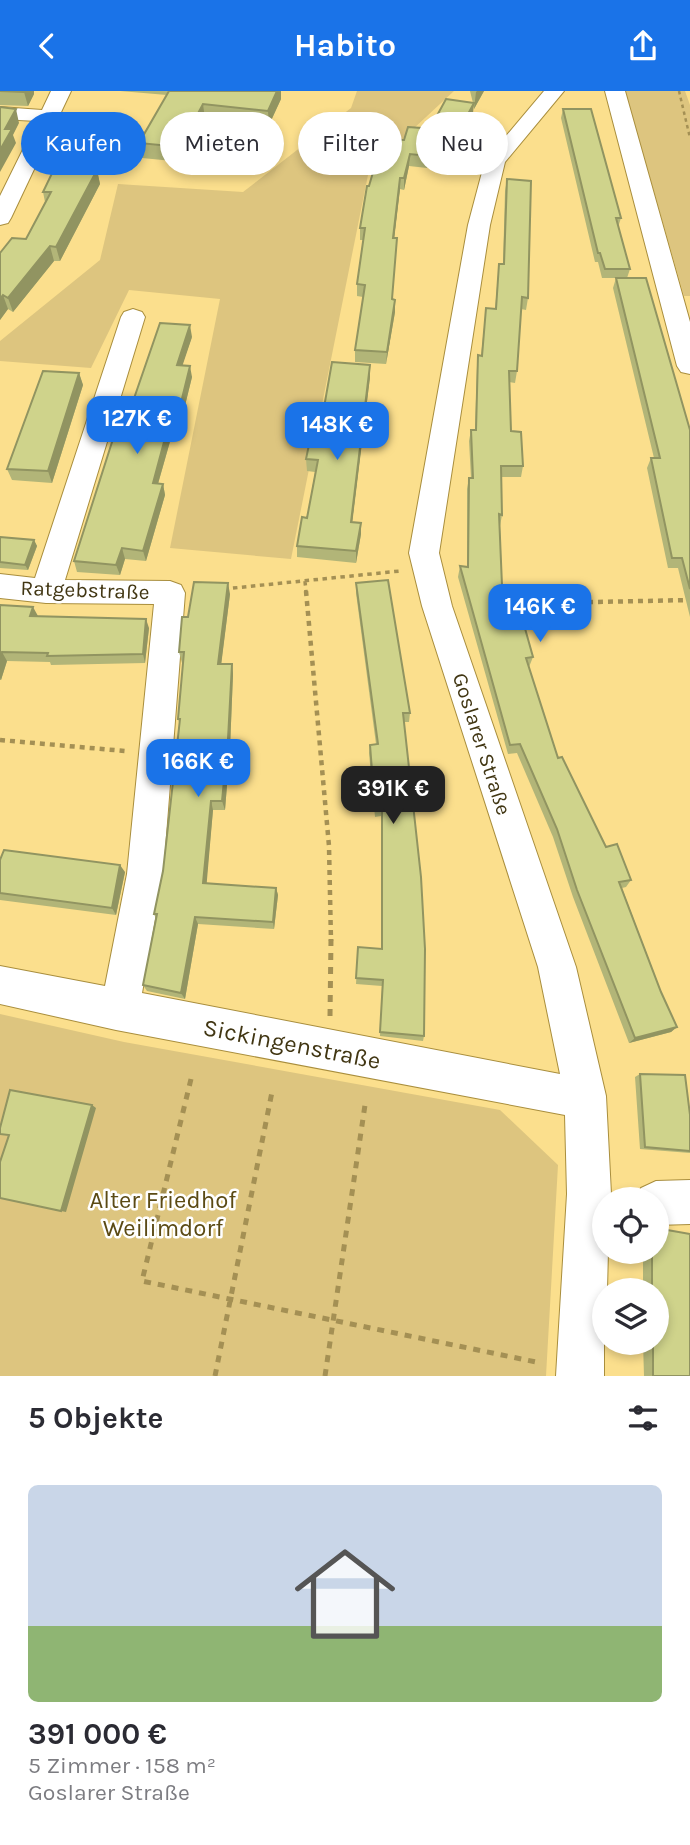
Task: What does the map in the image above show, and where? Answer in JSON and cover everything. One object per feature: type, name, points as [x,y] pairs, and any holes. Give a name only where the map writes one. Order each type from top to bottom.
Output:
[{"type":"street","points":[[50,112],[61,91]]},
{"type":"street","name":"Goslarer Straße","points":[[554,91],[495,161],[479,225],[424,550],[437,606],[557,967],[585,1096],[599,1187]]},
{"type":"street","points":[[615,91],[690,366]]},
{"type":"street","points":[[0,113],[21,118]]},
{"type":"street","points":[[0,218],[7,187],[21,163]]},
{"type":"street","points":[[46,591],[133,317]]},
{"type":"street","name":"Ratgebstraße","points":[[0,586],[46,591],[170,593]]},
{"type":"street","points":[[117,1010],[124,988],[145,874],[170,593]]},
{"type":"street","name":"Sickingenstraße","points":[[0,985],[550,1094],[585,1096]]},
{"type":"street","points":[[669,1203],[690,1202]]},
{"type":"street","name":"Goslarer Straße","points":[[561,1370],[592,1232]]},
{"type":"path","points":[[679,91],[690,138]]},
{"type":"path","points":[[146,130],[153,122]]},
{"type":"path","points":[[170,593],[383,573]]},
{"type":"path","points":[[305,580],[313,699],[329,845],[332,937],[329,1052]]},
{"type":"path","points":[[437,606],[690,600]]},
{"type":"path","points":[[0,740],[156,754]]},
{"type":"path","points":[[191,1079],[142,1281],[561,1370]]},
{"type":"path","points":[[215,1376],[272,1092]]},
{"type":"path","points":[[324,1376],[365,1105]]},
{"type":"green space","points":[[357,91],[454,91],[431,112],[416,112],[416,126],[402,139],[402,112],[346,112],[351,108]]},
{"type":"green space","points":[[625,91],[685,91],[690,105],[690,296],[684,296]]},
{"type":"green space","points":[[298,149],[298,175],[368,175],[291,559],[170,548],[220,299],[129,290],[91,368],[0,361],[0,341],[100,260],[118,184],[243,192],[265,175],[284,175],[284,160]]},
{"type":"green space","name":"Alter Friedhof Weilimdorf","points":[[0,1014],[124,1042],[500,1110],[558,1165],[546,1376],[0,1376]]},
{"type":"building","points":[[169,91],[277,91],[268,111],[203,104],[199,112],[160,112],[160,145],[146,144],[146,131]]},
{"type":"building","points":[[446,99],[474,103],[469,112],[439,112]]},
{"type":"building","points":[[0,107],[16,109],[5,129],[12,129],[0,150]]},
{"type":"building","points":[[563,109],[591,109],[621,218],[616,218],[630,269],[605,269],[598,253]]},
{"type":"building","points":[[408,127],[416,128],[416,155],[410,154],[404,178],[400,178],[393,238],[397,238],[392,299],[395,300],[387,352],[355,350],[365,285],[357,284],[365,228],[360,228],[367,186],[372,175],[402,175],[404,140]]},
{"type":"building","points":[[51,175],[94,175],[56,247],[50,246],[8,298],[3,295],[0,299],[0,253],[12,238],[26,239],[51,192],[43,192]]},
{"type":"building","points":[[507,179],[531,181],[528,298],[522,297],[517,371],[509,371],[511,431],[521,432],[523,466],[501,466],[502,515],[499,514],[503,609],[519,607],[533,657],[526,658],[558,758],[562,757],[606,847],[617,844],[631,880],[619,882],[677,1027],[635,1038],[577,890],[557,829],[520,744],[510,745],[460,566],[468,567],[469,478],[473,478],[471,430],[476,430],[478,355],[482,356],[486,308],[496,309],[499,264],[504,264]]},
{"type":"building","points":[[616,278],[646,278],[690,430],[690,589],[682,558],[672,558],[651,458],[660,458]]},
{"type":"building","points":[[160,323],[190,325],[177,365],[190,366],[175,427],[168,427],[153,483],[163,484],[143,551],[122,548],[116,565],[74,561],[113,439],[120,439]]},
{"type":"building","points":[[332,362],[370,365],[351,522],[361,523],[356,551],[297,546],[302,517],[307,518],[318,460],[306,459],[311,435],[319,436]]},
{"type":"building","points":[[43,371],[79,373],[48,471],[7,469]]},
{"type":"building","points":[[0,537],[34,540],[25,565],[0,562]]},
{"type":"building","points":[[388,580],[410,713],[403,713],[421,877],[425,949],[424,1036],[380,1032],[383,980],[356,978],[358,947],[382,949],[382,808],[375,809],[370,745],[378,744],[356,583]]},
{"type":"building","points":[[194,582],[228,583],[218,664],[232,664],[222,801],[211,801],[203,883],[276,888],[273,922],[195,917],[181,993],[143,985],[163,871],[180,719],[184,652],[179,652],[182,617],[188,617]]},
{"type":"building","points":[[0,605],[33,607],[30,616],[146,619],[143,654],[47,656],[48,653],[2,652],[0,658]]},
{"type":"building","points":[[4,850],[120,865],[112,908],[0,893],[0,860]]},
{"type":"building","points":[[640,1074],[685,1075],[690,1115],[690,1151],[645,1147]]},
{"type":"building","points":[[10,1090],[92,1105],[61,1211],[0,1198],[0,1162],[9,1135],[0,1134],[0,1128]]},
{"type":"building","points":[[669,1230],[690,1234],[690,1376],[653,1376],[653,1355],[669,1355],[669,1278],[652,1278],[652,1264],[669,1264]]}]
